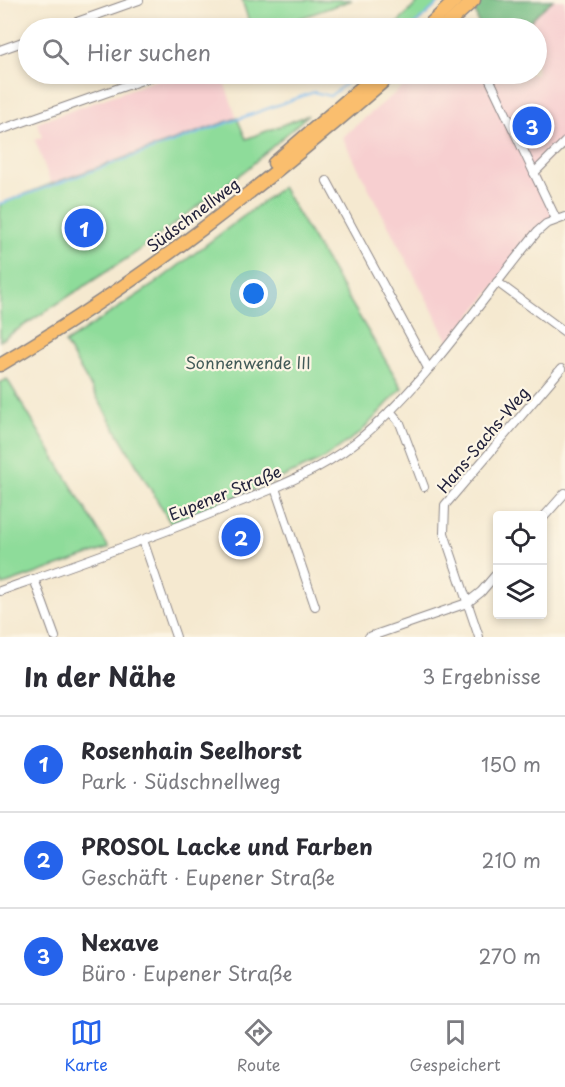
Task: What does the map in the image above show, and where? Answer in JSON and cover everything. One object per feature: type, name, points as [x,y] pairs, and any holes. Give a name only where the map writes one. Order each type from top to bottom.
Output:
[{"type":"highway","points":[[437,18],[456,0]]},
{"type":"highway","points":[[454,18],[474,0]]},
{"type":"highway","name":"Südschnellweg","points":[[0,356],[111,285],[175,240],[291,150],[366,84]]},
{"type":"highway","name":"Südschnellweg","points":[[0,365],[116,291],[180,246],[304,150],[380,84]]},
{"type":"street","points":[[88,18],[139,0]]},
{"type":"street","points":[[0,50],[18,44]]},
{"type":"street","points":[[0,130],[131,84]]},
{"type":"street","points":[[492,84],[556,219],[565,217]]},
{"type":"street","points":[[534,173],[565,142]]},
{"type":"street","points":[[327,181],[428,368]]},
{"type":"street","name":"Eupener Straße","points":[[0,591],[143,540],[274,488],[329,461],[355,443],[390,411],[428,368],[537,232],[556,219]]},
{"type":"street","points":[[497,282],[565,332]]},
{"type":"street","name":"Hans-Sachs-Weg","points":[[479,637],[444,533],[445,505],[564,368]]},
{"type":"street","name":"Hans-Sachs-Weg","points":[[390,411],[400,423],[424,487]]},
{"type":"street","points":[[274,488],[315,606]]},
{"type":"street","points":[[547,514],[565,493]]},
{"type":"street","points":[[143,540],[176,637]]},
{"type":"street","points":[[369,637],[467,603],[481,592],[493,578]]},
{"type":"street","points":[[34,579],[55,637]]},
{"type":"shaded area","points":[[553,0],[565,0],[565,142],[534,173],[556,219],[546,224],[449,342],[342,137],[406,84],[547,84],[547,18],[533,18]]},
{"type":"shaded area","points":[[145,84],[225,84],[237,118],[51,184],[35,140],[42,137],[37,123]]},
{"type":"green space","points":[[242,0],[352,0],[301,18],[248,18]]},
{"type":"green space","points":[[420,0],[442,0],[423,18],[403,18]]},
{"type":"green space","points":[[473,0],[553,0],[533,18],[477,18]]},
{"type":"green space","points":[[308,115],[247,169],[137,252],[0,341],[0,204],[237,118],[246,139]]},
{"type":"green space","name":"Sonnenwende III","points":[[282,187],[402,388],[361,432],[323,459],[171,524],[65,343],[153,285]]},
{"type":"green space","points":[[7,379],[109,548],[3,585],[0,580],[0,383]]},
{"type":"waterway","points":[[422,18],[442,0]]},
{"type":"waterway","points":[[0,204],[314,92],[330,96],[345,84]]},
{"type":"place","name":"Nexave","points":[[532,126]]},
{"type":"place","name":"Rosenhain Seelhorst","points":[[84,228]]},
{"type":"place","name":"PROSOL Lacke und Farben","points":[[241,537]]}]
